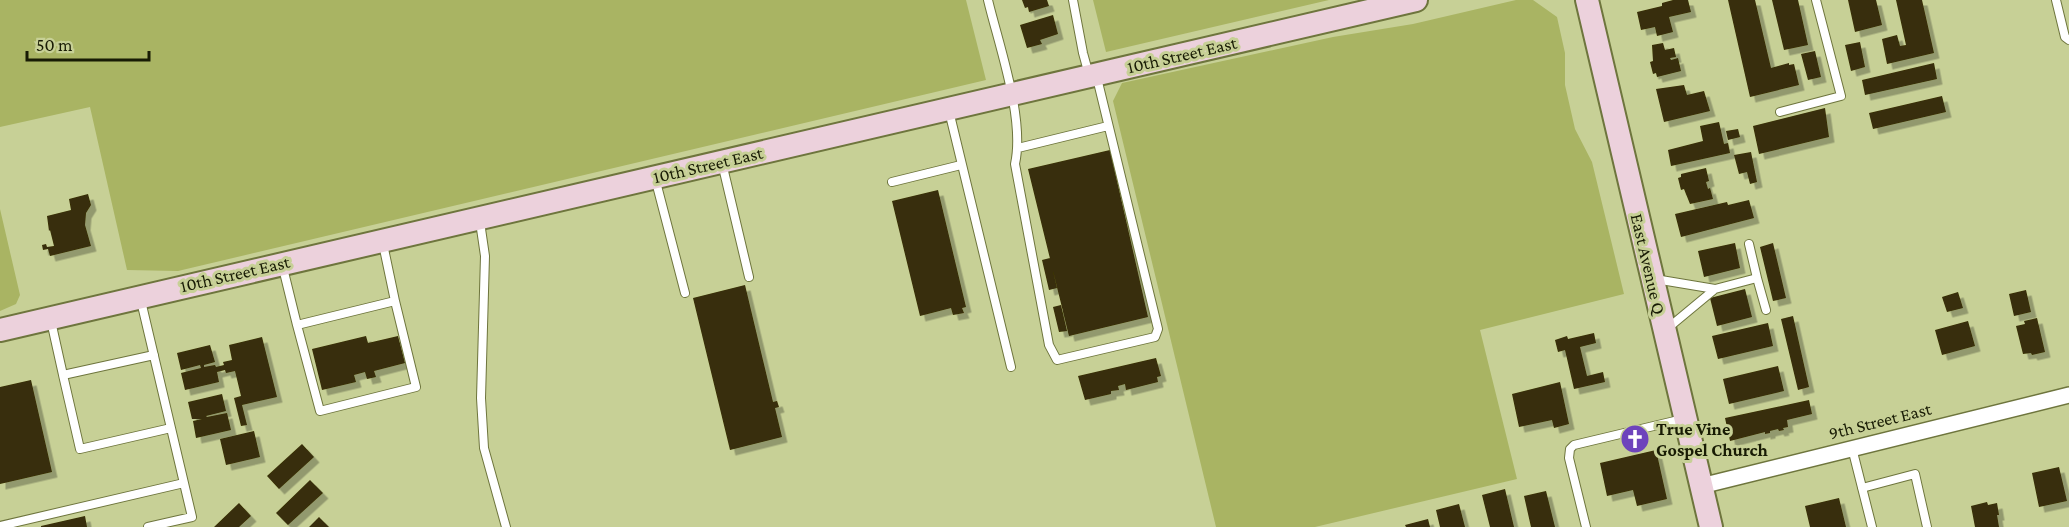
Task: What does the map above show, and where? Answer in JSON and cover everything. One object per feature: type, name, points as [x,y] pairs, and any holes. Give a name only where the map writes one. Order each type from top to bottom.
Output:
[{"type":"main road","name":"10th Street East","points":[[0,330],[1416,0]]},
{"type":"main road","name":"East Avenue Q","points":[[1587,0],[1711,527]]},
{"type":"street","name":"9th Street East","points":[[1701,486],[2069,394]]},
{"type":"lane","points":[[988,0],[1011,95],[1018,148],[1015,164],[1049,345],[1057,360],[1155,337],[1158,329],[1108,126],[1093,76],[1083,53],[1073,0]]},
{"type":"lane","points":[[1780,112],[1840,96],[1816,0]]},
{"type":"lane","points":[[2056,0],[2065,37],[2069,40]]},
{"type":"lane","points":[[948,109],[1011,367]]},
{"type":"lane","points":[[1018,148],[1108,126]]},
{"type":"lane","points":[[722,162],[749,278]]},
{"type":"lane","points":[[892,182],[961,165]]},
{"type":"lane","points":[[655,177],[685,293]]},
{"type":"lane","points":[[479,218],[485,256],[481,398],[484,448],[506,527]]},
{"type":"lane","points":[[282,263],[320,411],[416,387],[382,240]]},
{"type":"lane","points":[[1749,244],[1766,310]]},
{"type":"lane","points":[[1652,279],[1715,289],[1758,278]]},
{"type":"lane","points":[[1664,331],[1715,289]]},
{"type":"lane","points":[[141,296],[192,517],[148,527]]},
{"type":"lane","points":[[297,325],[395,302]]},
{"type":"lane","points":[[50,317],[81,449],[171,428]]},
{"type":"lane","points":[[63,375],[154,355]]},
{"type":"lane","points":[[1586,527],[1569,458],[1570,449],[1574,445],[1685,418]]},
{"type":"lane","points":[[1852,448],[1872,527]]},
{"type":"lane","points":[[1863,488],[1915,474],[1927,527]]},
{"type":"lane","points":[[0,526],[184,483]]},
{"type":"green space","points":[[0,0],[966,0],[986,80],[178,271],[127,270],[90,107],[0,127]]},
{"type":"green space","points":[[1093,0],[1329,0],[1106,52]]},
{"type":"green space","points":[[1516,0],[1533,0],[1557,17],[1565,53],[1565,85],[1575,129],[1592,162],[1624,294],[1480,330],[1517,479],[1315,527],[1216,527],[1113,101],[1122,83],[1333,37],[1413,24]]},
{"type":"green space","points":[[0,209],[20,295],[16,304],[0,311]]},
{"type":"building","points":[[1022,0],[1047,0],[1049,6],[1029,12]]},
{"type":"building","points":[[1688,0],[1691,12],[1669,17],[1673,32],[1657,36],[1655,27],[1641,30],[1637,12],[1662,6],[1662,3]]},
{"type":"building","points":[[1728,0],[1755,0],[1771,68],[1789,63],[1789,65],[1794,64],[1799,85],[1750,97]]},
{"type":"building","points":[[1772,0],[1798,0],[1808,45],[1784,50]]},
{"type":"building","points":[[1848,0],[1876,0],[1882,25],[1855,32]]},
{"type":"building","points":[[1896,0],[1922,0],[1934,53],[1887,64],[1882,39],[1897,35],[1900,46],[1906,45]]},
{"type":"building","points":[[1053,15],[1058,34],[1040,40],[1042,44],[1027,48],[1020,25]]},
{"type":"building","points":[[1860,42],[1865,67],[1851,71],[1845,45]]},
{"type":"building","points":[[1663,43],[1665,50],[1674,48],[1676,57],[1670,58],[1671,60],[1678,58],[1681,71],[1657,77],[1656,73],[1653,74],[1650,62],[1653,61],[1652,45]]},
{"type":"building","points":[[1815,51],[1821,77],[1808,80],[1801,54]]},
{"type":"building","points":[[1934,63],[1937,79],[1865,95],[1862,80]]},
{"type":"building","points":[[1684,85],[1687,95],[1704,91],[1710,111],[1664,122],[1656,89]]},
{"type":"building","points":[[1942,96],[1946,112],[1873,129],[1869,113]]},
{"type":"building","points":[[1825,108],[1829,137],[1759,154],[1753,126]]},
{"type":"building","points":[[1719,122],[1724,144],[1728,143],[1730,153],[1671,166],[1668,150],[1703,141],[1700,126]]},
{"type":"building","points":[[1738,129],[1740,137],[1728,140],[1726,131]]},
{"type":"building","points":[[1110,150],[1148,317],[1069,336],[1028,169]]},
{"type":"building","points":[[1751,152],[1757,182],[1750,184],[1747,172],[1739,174],[1734,155]]},
{"type":"building","points":[[1706,168],[1709,181],[1706,182],[1713,199],[1690,204],[1684,189],[1681,190],[1678,178],[1681,174]]},
{"type":"building","points":[[938,190],[966,307],[962,308],[964,313],[953,315],[951,308],[920,316],[892,201]]},
{"type":"building","points":[[88,194],[91,205],[86,213],[85,225],[91,246],[50,256],[48,249],[43,250],[42,245],[54,246],[47,216],[71,210],[69,199]]},
{"type":"building","points":[[1749,200],[1754,218],[1681,237],[1675,214],[1727,202],[1728,205]]},
{"type":"building","points":[[1735,243],[1740,268],[1704,277],[1698,251]]},
{"type":"building","points":[[1773,243],[1786,298],[1773,301],[1760,247]]},
{"type":"building","points":[[1050,258],[1057,288],[1049,290],[1042,260]]},
{"type":"building","points":[[745,285],[773,402],[777,401],[779,407],[775,408],[782,437],[730,450],[693,298]]},
{"type":"building","points":[[1745,289],[1752,317],[1717,326],[1710,298]]},
{"type":"building","points":[[2026,290],[2031,312],[2014,316],[2009,294]]},
{"type":"building","points":[[1958,292],[1963,308],[1947,312],[1942,297]]},
{"type":"building","points":[[1061,305],[1067,331],[1059,332],[1053,307]]},
{"type":"building","points":[[1793,316],[1809,387],[1798,390],[1781,319]]},
{"type":"building","points":[[2037,318],[2045,352],[2032,355],[2031,353],[2023,354],[2016,326],[2025,324],[2024,321]]},
{"type":"building","points":[[1968,321],[1975,346],[1942,355],[1935,330]]},
{"type":"building","points":[[1768,323],[1773,346],[1718,359],[1712,336]]},
{"type":"building","points":[[1594,333],[1596,343],[1580,347],[1587,376],[1603,372],[1605,382],[1574,389],[1565,350],[1558,352],[1555,340],[1567,336],[1568,339]]},
{"type":"building","points":[[366,336],[368,343],[398,336],[405,363],[374,371],[376,377],[367,379],[365,372],[354,375],[356,382],[322,390],[312,349]]},
{"type":"building","points":[[262,337],[277,397],[242,405],[247,425],[241,426],[234,398],[241,396],[235,371],[217,372],[219,382],[185,390],[181,373],[201,368],[200,365],[181,370],[177,353],[210,345],[215,362],[204,365],[204,367],[215,365],[216,367],[232,360],[229,345]]},
{"type":"building","points":[[1156,358],[1161,376],[1157,377],[1158,382],[1126,390],[1125,384],[1118,386],[1119,390],[1111,391],[1111,394],[1085,400],[1078,376]]},
{"type":"building","points":[[1778,366],[1784,391],[1729,404],[1723,379]]},
{"type":"building","points":[[31,380],[52,472],[0,484],[0,387]]},
{"type":"building","points":[[1560,382],[1569,424],[1554,428],[1552,420],[1519,427],[1512,394]]},
{"type":"building","points":[[222,394],[226,411],[206,416],[227,413],[231,430],[196,438],[193,421],[202,419],[192,419],[188,402]]},
{"type":"building","points":[[1809,400],[1812,414],[1787,420],[1788,427],[1783,428],[1784,430],[1779,431],[1778,429],[1770,433],[1765,434],[1765,432],[1730,441],[1725,418]]},
{"type":"building","points":[[254,431],[260,457],[226,465],[220,439]]},
{"type":"building","points":[[302,444],[314,457],[279,489],[267,476]]},
{"type":"building","points":[[1656,450],[1667,499],[1637,506],[1633,490],[1607,496],[1600,463]]},
{"type":"building","points":[[2059,467],[2067,501],[2039,507],[2032,473]]},
{"type":"building","points":[[310,480],[323,493],[288,525],[276,513]]},
{"type":"building","points":[[1505,489],[1514,527],[1490,527],[1482,495]]},
{"type":"building","points":[[1546,491],[1555,527],[1531,527],[1524,496]]},
{"type":"building","points":[[1839,498],[1846,527],[1810,527],[1805,506]]},
{"type":"building","points":[[1987,502],[1988,505],[1997,503],[1999,527],[1975,527],[1971,506]]},
{"type":"building","points":[[239,503],[251,516],[239,527],[214,527]]},
{"type":"building","points":[[1459,504],[1465,527],[1440,527],[1436,510]]},
{"type":"building","points":[[85,516],[87,527],[41,527],[41,526]]},
{"type":"building","points":[[319,517],[329,527],[309,527]]},
{"type":"building","points":[[1428,519],[1430,527],[1406,527],[1405,525]]},
{"type":"place","name":"True Vine Gospel Church","points":[[1635,439]]}]
